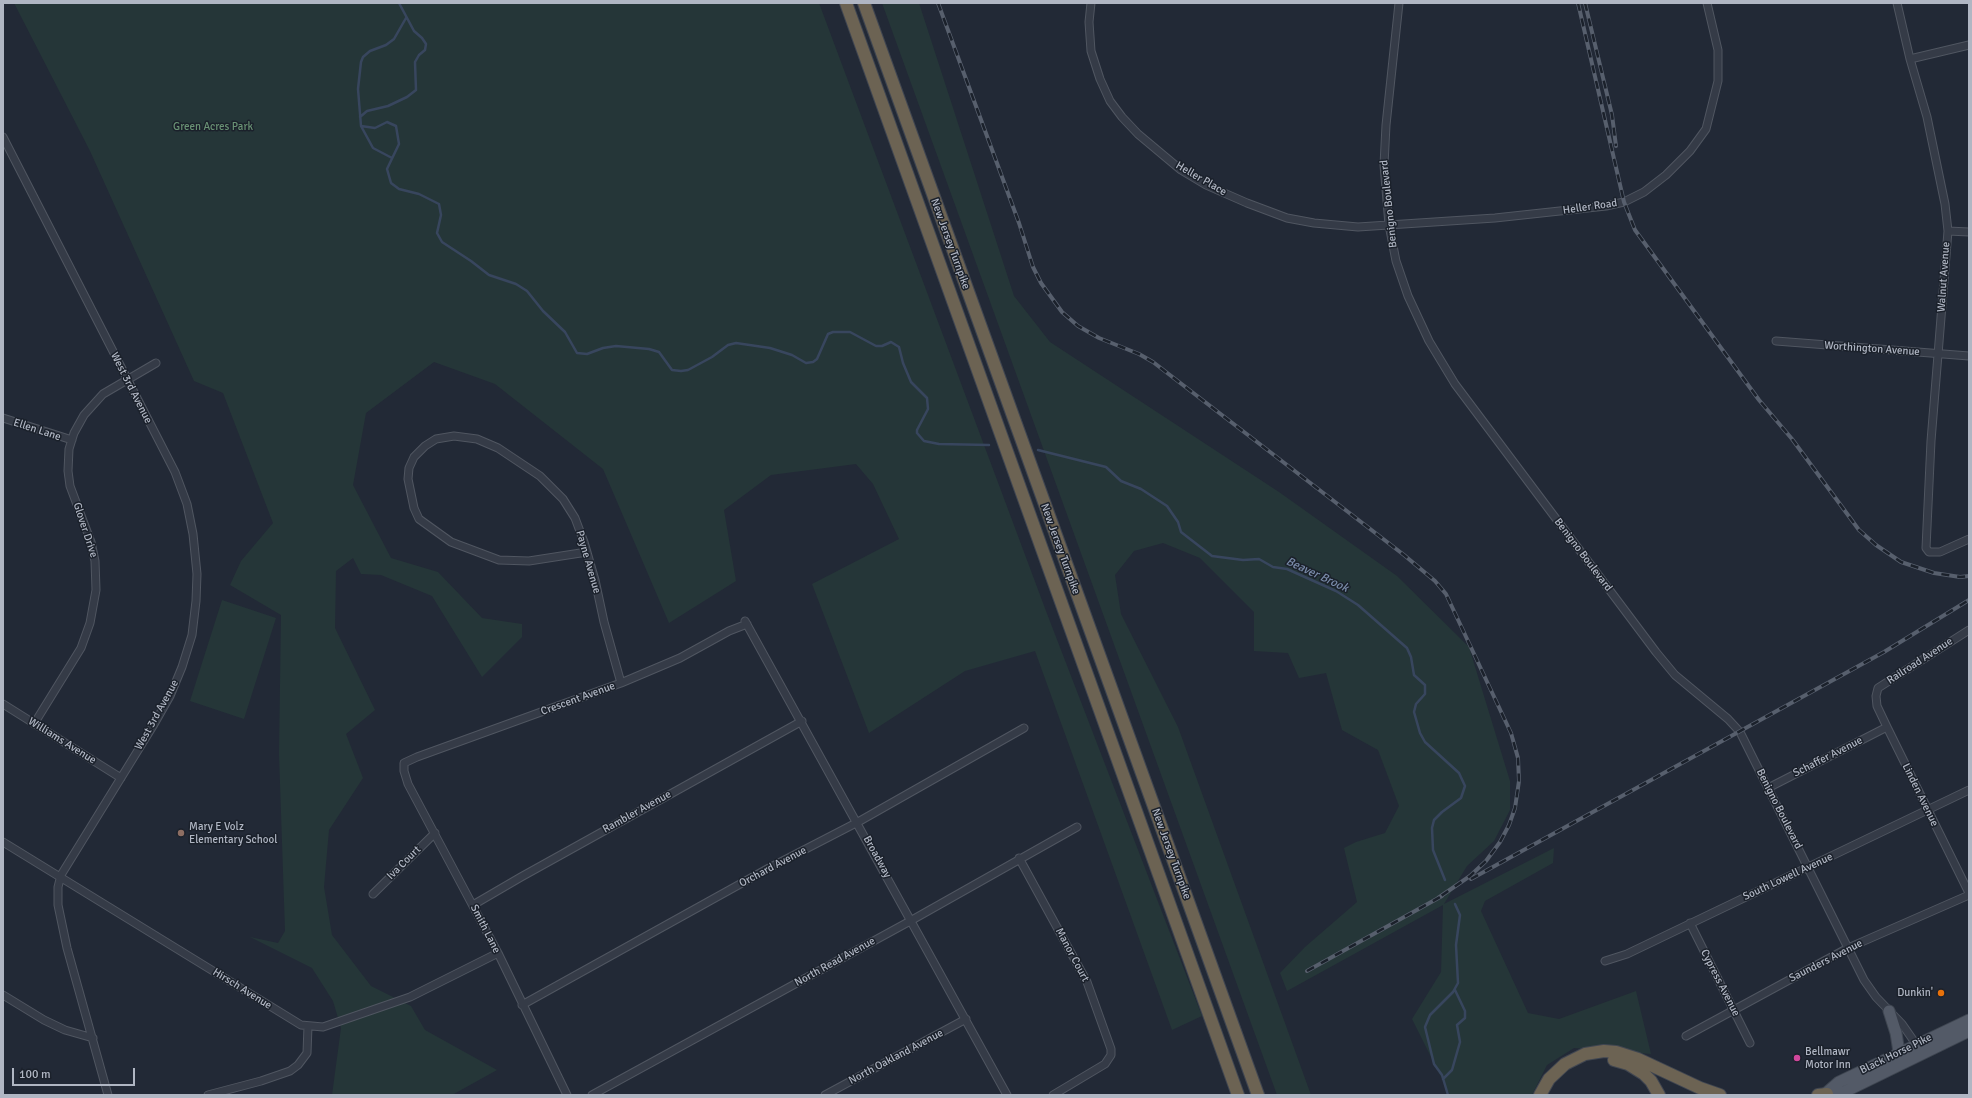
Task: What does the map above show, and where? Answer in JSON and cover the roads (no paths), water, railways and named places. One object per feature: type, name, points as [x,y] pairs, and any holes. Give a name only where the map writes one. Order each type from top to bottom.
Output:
[{"type":"highway","name":"New Jersey Turnpike","points":[[846,3],[1238,1095]]},
{"type":"highway","name":"New Jersey Turnpike","points":[[864,3],[1258,1095]]},
{"type":"highway","points":[[1540,1095],[1549,1079],[1565,1064],[1585,1054],[1604,1051],[1616,1052],[1638,1059],[1700,1088],[1720,1095]]},
{"type":"highway","points":[[1549,1095],[1560,1078],[1573,1068],[1587,1062],[1602,1059],[1619,1061],[1637,1068],[1651,1081],[1659,1095]]},
{"type":"main road","points":[[1889,1011],[1896,1033],[1899,1052]]},
{"type":"main road","name":"Black Horse Pike","points":[[1823,1095],[1844,1092],[1969,1020]]},
{"type":"main road","name":"Black Horse Pike","points":[[1823,1095],[1839,1082],[1899,1052],[1920,1049],[1969,1031]]},
{"type":"street","name":"Heller Place","points":[[1091,3],[1089,22],[1091,51],[1100,79],[1110,101],[1122,117],[1138,134],[1181,170],[1206,185],[1247,203],[1287,218],[1314,223],[1358,227],[1389,225]]},
{"type":"street","name":"Benigno Boulevard","points":[[1399,3],[1386,125],[1384,160],[1389,225],[1396,261],[1408,296],[1429,341],[1456,384],[1656,652],[1675,675],[1728,719],[1740,732],[1870,990],[1902,1024],[1920,1049]]},
{"type":"street","name":"Heller Road","points":[[1389,225],[1495,218],[1606,206],[1624,202],[1644,192],[1666,175],[1690,151],[1706,129],[1718,81],[1718,50],[1707,3]]},
{"type":"street","name":"Walnut Avenue","points":[[1897,3],[1910,59],[1927,116],[1945,204],[1948,231],[1946,275],[1937,354],[1926,548],[1929,552],[1940,552],[1969,539]]},
{"type":"street","points":[[1910,59],[1969,45]]},
{"type":"street","name":"West 3rd Avenue","points":[[3,137],[175,472],[187,504],[193,534],[196,594],[192,635],[182,667],[167,701],[60,878],[58,905],[67,948],[108,1095]]},
{"type":"street","points":[[1948,231],[1969,232]]},
{"type":"street","name":"Worthington Avenue","points":[[1776,342],[1969,356]]},
{"type":"street","name":"Glover Drive","points":[[34,724],[82,648],[90,623],[96,590],[95,561],[91,542],[70,486],[68,471],[69,449],[72,440],[84,415],[103,394],[156,363]]},
{"type":"street","name":"Ellen Lane","points":[[3,418],[72,440]]},
{"type":"street","name":"Payne Avenue","points":[[587,552],[529,561],[499,560],[451,542],[423,522],[414,508],[409,494],[408,479],[409,468],[414,457],[425,446],[436,439],[454,436],[477,439],[498,448],[540,476],[563,500],[575,518],[587,552],[621,683]]},
{"type":"street","name":"Crescent Avenue","points":[[404,763],[621,683],[680,658],[746,622]]},
{"type":"street","name":"Broadway","points":[[746,622],[858,822],[1007,1095]]},
{"type":"street","name":"Railroad Avenue","points":[[1876,696],[1878,688],[1969,630]]},
{"type":"street","name":"Linden Avenue","points":[[1876,696],[1877,706],[1927,811],[1969,894]]},
{"type":"street","name":"Williams Avenue","points":[[3,704],[121,778]]},
{"type":"street","name":"Rambler Avenue","points":[[473,905],[802,721]]},
{"type":"street","name":"Schaffer Avenue","points":[[1768,788],[1887,727]]},
{"type":"street","name":"Orchard Avenue","points":[[522,1004],[769,868],[858,822],[1024,728]]},
{"type":"street","name":"Smith Lane","points":[[404,763],[404,771],[408,784],[498,953],[567,1095]]},
{"type":"street","name":"South Lowell Avenue","points":[[1605,961],[1627,954],[1969,790]]},
{"type":"street","name":"North Read Avenue","points":[[592,1095],[912,920],[1076,827]]},
{"type":"street","name":"Iva Court","points":[[374,894],[435,833]]},
{"type":"street","name":"Hirsch Avenue","points":[[3,842],[300,1025],[323,1027],[410,997],[498,953]]},
{"type":"street","name":"Manor Court","points":[[1019,858],[1087,982],[1111,1049],[1110,1057],[1106,1064],[1052,1095]]},
{"type":"street","name":"Saunders Avenue","points":[[1686,1036],[1848,948],[1969,894]]},
{"type":"street","name":"Cypress Avenue","points":[[1690,923],[1750,1043]]},
{"type":"street","points":[[5,999],[65,1030],[93,1038]]},
{"type":"street","name":"North Oakland Avenue","points":[[825,1095],[966,1019]]},
{"type":"street","points":[[208,1095],[262,1081],[290,1071],[298,1065],[307,1053],[308,1026]]},
{"type":"waterway","name":"Beaver Brook","points":[[360,117],[367,111],[388,106],[407,97],[416,90],[415,62],[419,55],[425,50],[426,44],[414,31],[399,3]]},
{"type":"waterway","points":[[392,158],[373,148],[361,126],[358,89],[361,62],[363,57],[370,51],[386,45],[394,39],[406,18]]},
{"type":"waterway","name":"Beaver Brook","points":[[361,126],[375,128],[387,122],[396,126],[399,144],[387,169],[391,183],[399,189],[419,194],[439,204],[441,215],[437,233],[442,242],[489,275],[516,284],[527,291],[543,311],[565,332],[577,353],[587,354],[603,348],[616,346],[649,349],[659,352],[672,370],[681,371],[688,370],[712,357],[728,345],[736,343],[770,348],[792,355],[806,363],[813,362],[817,359],[828,334],[833,332],[850,332],[876,346],[882,346],[891,342],[899,347],[903,363],[911,382],[927,398],[928,409],[917,430],[917,433],[924,441],[939,444],[989,445]]},
{"type":"waterway","name":"Beaver Brook","points":[[1038,450],[1106,467],[1121,481],[1141,489],[1167,506],[1178,522],[1181,532],[1212,556],[1243,560],[1259,559],[1273,567],[1287,569],[1336,591],[1358,605],[1407,648],[1411,657],[1414,675],[1425,685],[1425,694],[1416,704],[1414,712],[1420,733],[1425,742],[1459,773],[1465,786],[1461,798],[1434,820],[1432,828],[1433,850],[1445,880]]},
{"type":"waterway","name":"Beaver Brook","points":[[1448,1095],[1442,1075],[1434,1064],[1425,1027],[1430,1015],[1453,992],[1458,983],[1456,945],[1460,915],[1455,904]]},
{"type":"waterway","points":[[1443,1079],[1452,1070],[1460,1042],[1457,1025],[1465,1018],[1465,1011],[1455,990]]},
{"type":"railway","points":[[938,3],[1019,223],[1033,267],[1041,283],[1062,312],[1078,326],[1099,338],[1139,354],[1153,362],[1404,555],[1435,581],[1446,594],[1511,733],[1518,758],[1519,781],[1515,808],[1509,825],[1500,842],[1486,861],[1470,876],[1438,898]]},
{"type":"railway","points":[[1578,3],[1624,202],[1635,230],[1759,400],[1792,439],[1859,530],[1876,545],[1901,562],[1934,573],[1960,577],[1969,576]]},
{"type":"railway","points":[[1585,3],[1612,115],[1616,146]]},
{"type":"railway","points":[[1471,879],[1884,652],[1969,600]]},
{"type":"railway","points":[[1307,971],[1442,896]]},
{"type":"place","name":"Mary E Volz Elementary School","points":[[181,833]]},
{"type":"place","name":"Dunkin'","points":[[1941,993]]},
{"type":"place","name":"Bellmawr Motor Inn","points":[[1797,1058]]},
{"type":"park label","name":"Green Acres Park","points":[[213,127]]}]
